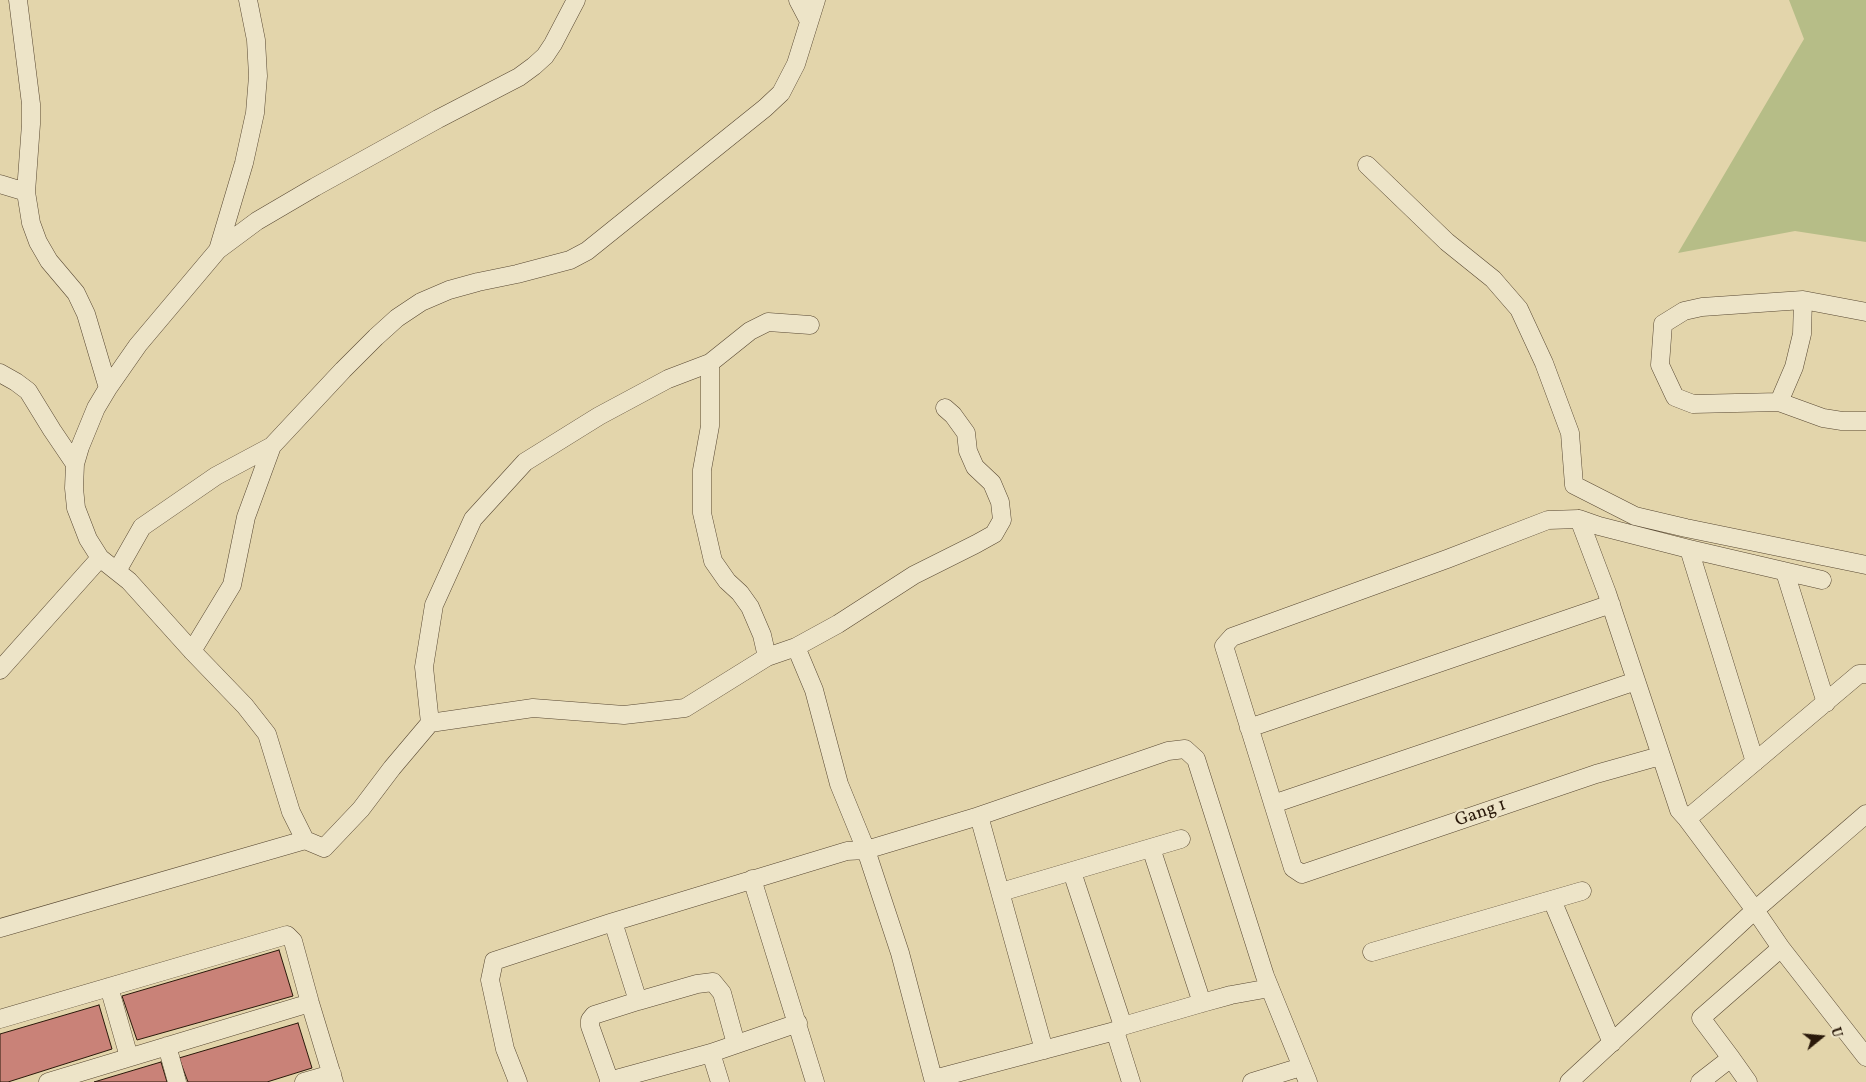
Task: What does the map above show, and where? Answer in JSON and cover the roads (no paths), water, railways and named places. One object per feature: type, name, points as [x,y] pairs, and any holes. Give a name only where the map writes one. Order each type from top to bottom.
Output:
[{"type":"street","points":[[18,0],[31,104],[26,192],[32,223],[38,242],[49,261],[76,293],[83,307],[108,388]]},
{"type":"street","points":[[218,250],[244,163],[255,113],[258,76],[256,40],[248,0]]},
{"type":"street","points":[[305,840],[291,812],[267,734],[245,706],[192,651],[129,580],[100,558],[88,540],[76,508],[74,488],[75,464],[80,447],[96,408],[138,345],[218,250],[257,221],[315,187],[519,77],[545,56],[576,0]]},
{"type":"street","points":[[798,0],[809,21]]},
{"type":"street","points":[[117,571],[142,527],[216,476],[272,446],[376,336],[397,318],[421,302],[449,290],[570,260],[587,251],[766,108],[781,93],[796,64],[816,0]]},
{"type":"street","points":[[1366,164],[1447,242],[1493,279],[1518,309],[1544,363],[1570,433],[1574,485],[1635,516],[1866,565]]},
{"type":"street","points":[[0,184],[26,192]]},
{"type":"street","points":[[1779,402],[1794,367],[1802,334],[1803,300]]},
{"type":"street","points":[[1866,312],[1803,300],[1702,307],[1684,311],[1663,324],[1660,365],[1675,397],[1693,404],[1779,402],[1822,418],[1842,421],[1866,421]]},
{"type":"street","points":[[430,723],[424,666],[434,605],[473,519],[525,462],[599,416],[668,380],[710,363],[750,331],[768,322],[810,325]]},
{"type":"street","points":[[710,363],[710,426],[702,470],[702,513],[713,560],[727,581],[740,593],[750,608],[762,635],[767,657]]},
{"type":"street","points":[[0,374],[28,391],[75,464]]},
{"type":"street","points":[[0,928],[305,840],[324,848],[361,809],[430,723],[534,708],[624,715],[685,708],[767,657],[796,647],[838,624],[914,575],[994,534],[1002,520],[1000,502],[992,483],[976,467],[968,451],[966,434],[953,415],[945,408]]},
{"type":"street","points":[[192,651],[232,585],[246,517],[272,446]]},
{"type":"street","points":[[1579,519],[1611,604],[1679,810],[1755,910],[1781,948],[1866,1057]]},
{"type":"street","points":[[1636,682],[1272,804],[1224,646],[1232,637],[1447,559],[1548,520],[1579,519],[1689,549],[1822,580]]},
{"type":"street","points":[[1689,549],[1755,762]]},
{"type":"street","points":[[0,670],[100,558]]},
{"type":"street","points":[[1785,572],[1826,702]]},
{"type":"street","points":[[1249,728],[1611,604]]},
{"type":"street","points":[[796,647],[814,690],[845,803],[866,850],[900,953],[934,1081],[1119,1029],[1202,1003],[1231,995],[1270,988]]},
{"type":"street","points":[[1687,819],[1859,674],[1866,674]]},
{"type":"street","points":[[518,1082],[505,1049],[490,980],[494,961],[613,922],[847,850],[866,850],[979,816],[1168,751],[1185,749],[1196,759],[1265,976],[1304,1074],[1252,1082]]},
{"type":"street","name":"Gang 1","points":[[1272,804],[1292,868],[1302,874],[1596,774],[1660,756]]},
{"type":"street","points":[[1569,1082],[1755,910],[1866,814]]},
{"type":"street","points":[[979,816],[1044,1050]]},
{"type":"street","points":[[1001,892],[1181,840]]},
{"type":"street","points":[[1151,848],[1202,1003]]},
{"type":"street","points":[[1072,872],[1119,1029],[1131,1082]]},
{"type":"street","points":[[752,880],[815,1082]]},
{"type":"street","points":[[1372,952],[1582,891]]},
{"type":"street","points":[[1552,900],[1612,1043]]},
{"type":"street","points":[[613,922],[638,1001]]},
{"type":"street","points":[[0,1019],[287,935],[293,941],[333,1078],[304,1082]]},
{"type":"street","points":[[1748,1082],[1701,1018],[1781,948]]},
{"type":"street","points":[[736,1044],[722,993],[713,982],[697,984],[638,1001],[594,1015],[590,1020],[590,1026],[609,1081],[711,1053],[798,1023]]},
{"type":"street","points":[[109,987],[130,1057]]},
{"type":"street","points":[[48,1082],[310,1003]]},
{"type":"street","points":[[167,1046],[178,1082]]},
{"type":"street","points":[[711,1053],[720,1082]]},
{"type":"street","points":[[1700,1082],[1731,1058]]}]
